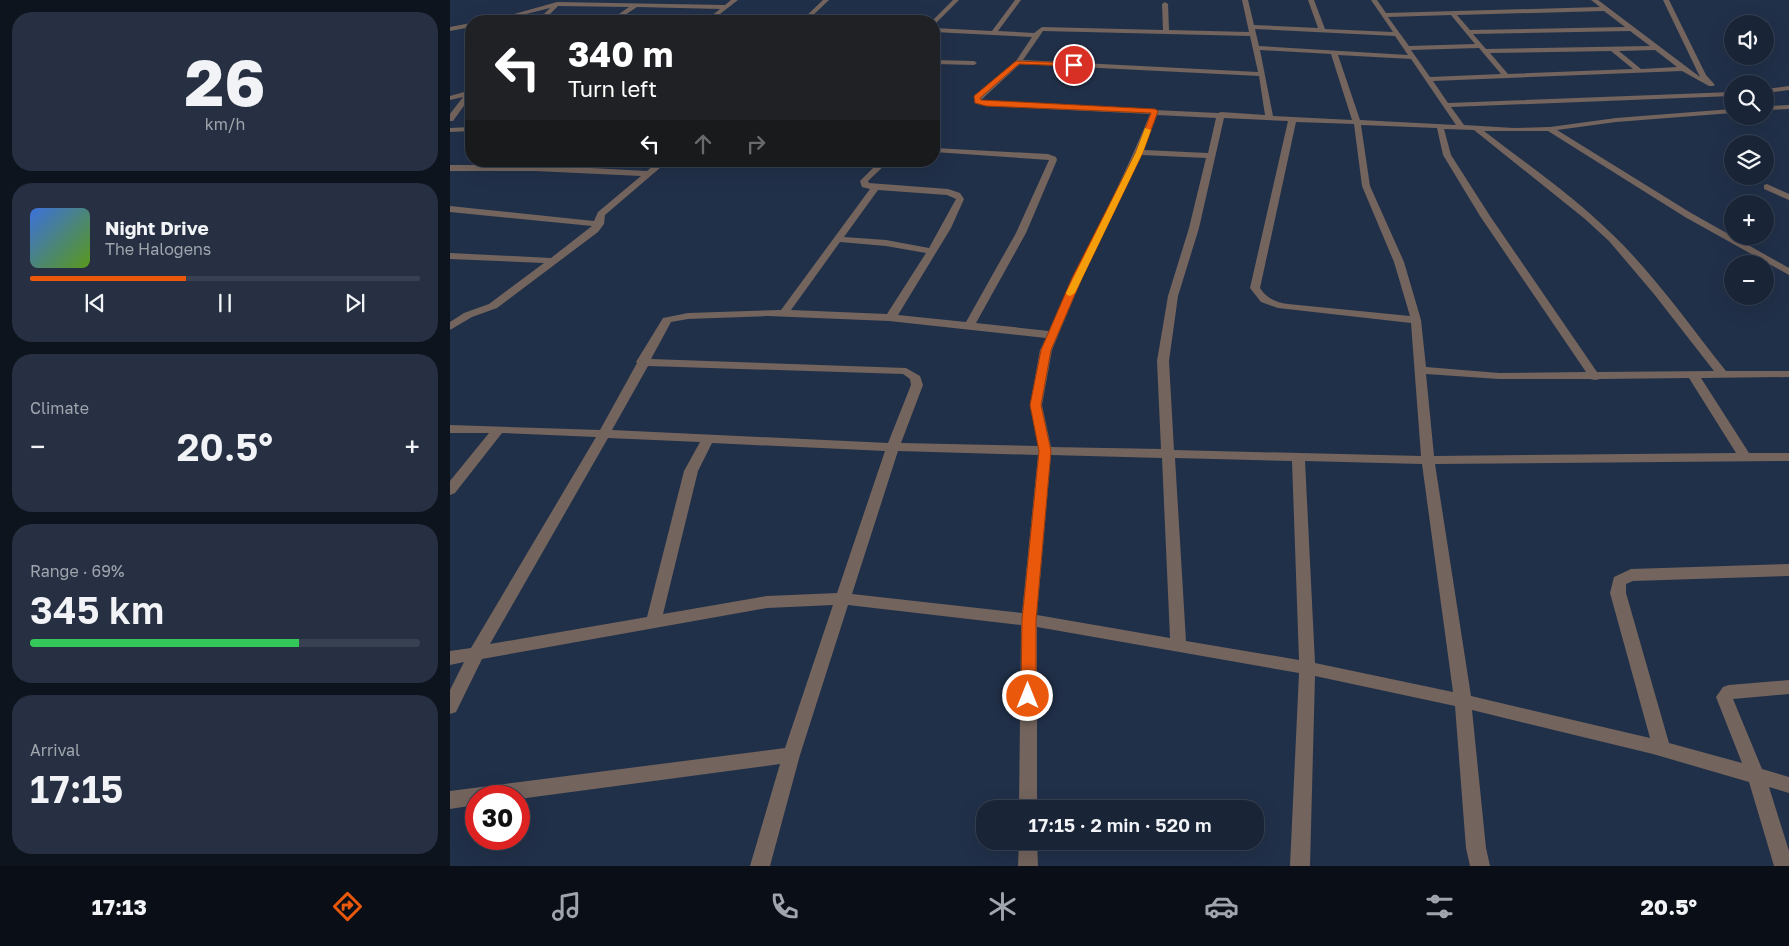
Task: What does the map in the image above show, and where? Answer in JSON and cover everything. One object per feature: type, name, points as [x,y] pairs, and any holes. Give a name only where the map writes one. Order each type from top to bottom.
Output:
[{"type":"street","points":[[715,15],[735,0]]},
{"type":"street","points":[[810,15],[826,0]]},
{"type":"street","points":[[940,17],[956,0]]},
{"type":"street","points":[[994,32],[1018,0]]},
{"type":"street","points":[[1245,0],[1262,74],[1269,116]]},
{"type":"street","points":[[1311,0],[1322,30]]},
{"type":"street","points":[[1374,0],[1462,128]]},
{"type":"street","points":[[1594,0],[1684,69],[1724,91]]},
{"type":"street","points":[[1666,0],[1703,76],[1712,85]]},
{"type":"street","points":[[513,15],[559,2],[636,6],[725,7]]},
{"type":"street","points":[[546,15],[559,2]]},
{"type":"street","points":[[1165,4],[1166,32]]},
{"type":"street","points":[[622,15],[636,6]]},
{"type":"street","points":[[1384,15],[1606,9]]},
{"type":"street","points":[[1452,14],[1506,76]]},
{"type":"street","points":[[450,29],[465,26]]},
{"type":"street","points":[[1398,34],[1322,30],[1166,32],[1042,29],[1018,62],[976,98],[978,101],[1009,105],[1269,116],[1462,128],[1550,129],[1616,120],[1724,112]]},
{"type":"street","points":[[1468,32],[1631,29]]},
{"type":"street","points":[[940,30],[1036,35]]},
{"type":"street","points":[[1256,48],[1413,57]]},
{"type":"street","points":[[1407,48],[1656,48]]},
{"type":"street","points":[[1612,48],[1640,71]]},
{"type":"street","points":[[1334,52],[1356,122],[1366,186],[1399,262],[1416,320],[1428,460],[1463,701],[1476,848],[1480,866]]},
{"type":"street","points":[[940,62],[974,63]]},
{"type":"street","points":[[1018,62],[1262,74]]},
{"type":"street","points":[[1429,79],[1684,69]]},
{"type":"street","points":[[1774,89],[1789,88]]},
{"type":"street","points":[[450,98],[465,94]]},
{"type":"street","points":[[1446,105],[1724,94]]},
{"type":"street","points":[[450,119],[465,100]]},
{"type":"street","points":[[1774,108],[1789,107]]},
{"type":"street","points":[[1028,800],[1029,620],[1045,451],[1036,405],[1046,350],[1077,278],[1139,152],[1155,111]]},
{"type":"street","points":[[1178,645],[1164,361],[1173,296],[1194,228],[1221,114]]},
{"type":"street","points":[[1294,118],[1255,288],[1259,298],[1269,303],[1288,307],[1416,320]]},
{"type":"street","points":[[1440,127],[1447,155],[1485,216],[1595,377]]},
{"type":"street","points":[[1476,128],[1588,217],[1638,266],[1723,375]]},
{"type":"street","points":[[450,130],[465,129]]},
{"type":"street","points":[[1550,129],[1688,215],[1759,255]]},
{"type":"street","points":[[940,150],[1048,156],[1053,160],[1021,233],[969,326]]},
{"type":"street","points":[[1139,152],[1210,156]]},
{"type":"street","points":[[450,168],[465,166]]},
{"type":"street","points":[[536,167],[649,174]]},
{"type":"street","points":[[450,327],[468,315],[493,306],[595,230],[599,224],[601,214],[657,167]]},
{"type":"street","points":[[878,167],[864,181],[865,185],[875,188],[948,192],[957,195],[960,199],[932,251],[891,317]]},
{"type":"street","points":[[1766,187],[1789,197]]},
{"type":"street","points":[[783,314],[875,188]]},
{"type":"street","points":[[450,209],[599,224]]},
{"type":"street","points":[[838,239],[886,243],[932,251]]},
{"type":"street","points":[[450,256],[554,261]]},
{"type":"street","points":[[1774,262],[1789,259]]},
{"type":"street","points":[[1774,263],[1789,272]]},
{"type":"street","points":[[450,707],[476,654],[604,434],[642,362],[667,320],[753,313],[891,317],[1052,335]]},
{"type":"street","points":[[450,316],[468,315]]},
{"type":"street","points":[[642,362],[906,371],[916,378],[917,385],[893,447],[791,755],[760,866]]},
{"type":"street","points":[[1419,370],[1499,376],[1595,377],[1789,374]]},
{"type":"street","points":[[1693,375],[1746,458]]},
{"type":"street","points":[[450,490],[499,429]]},
{"type":"street","points":[[450,430],[499,429],[893,447],[1428,460],[1789,457]]},
{"type":"street","points":[[653,623],[691,471],[708,439]]},
{"type":"street","points":[[1298,457],[1307,668],[1300,866]]},
{"type":"street","points":[[1662,749],[1618,592],[1619,581],[1631,575],[1789,570]]},
{"type":"street","points":[[450,658],[766,602],[843,599],[1029,620],[1307,668],[1463,701],[1662,749],[1789,785]]},
{"type":"street","points":[[1784,866],[1756,776],[1724,697],[1729,692],[1789,687]]},
{"type":"street","points":[[450,800],[791,755]]},
{"type":"street","points":[[1028,850],[1028,866]]},
{"type":"slow traffic","points":[[1070,293],[1148,130]]},
{"type":"route","points":[[1028,696],[1029,620],[1045,451],[1036,405],[1046,350],[1077,278],[1139,152],[1155,111],[986,104],[978,101],[976,98],[1018,62],[1074,65]]}]
